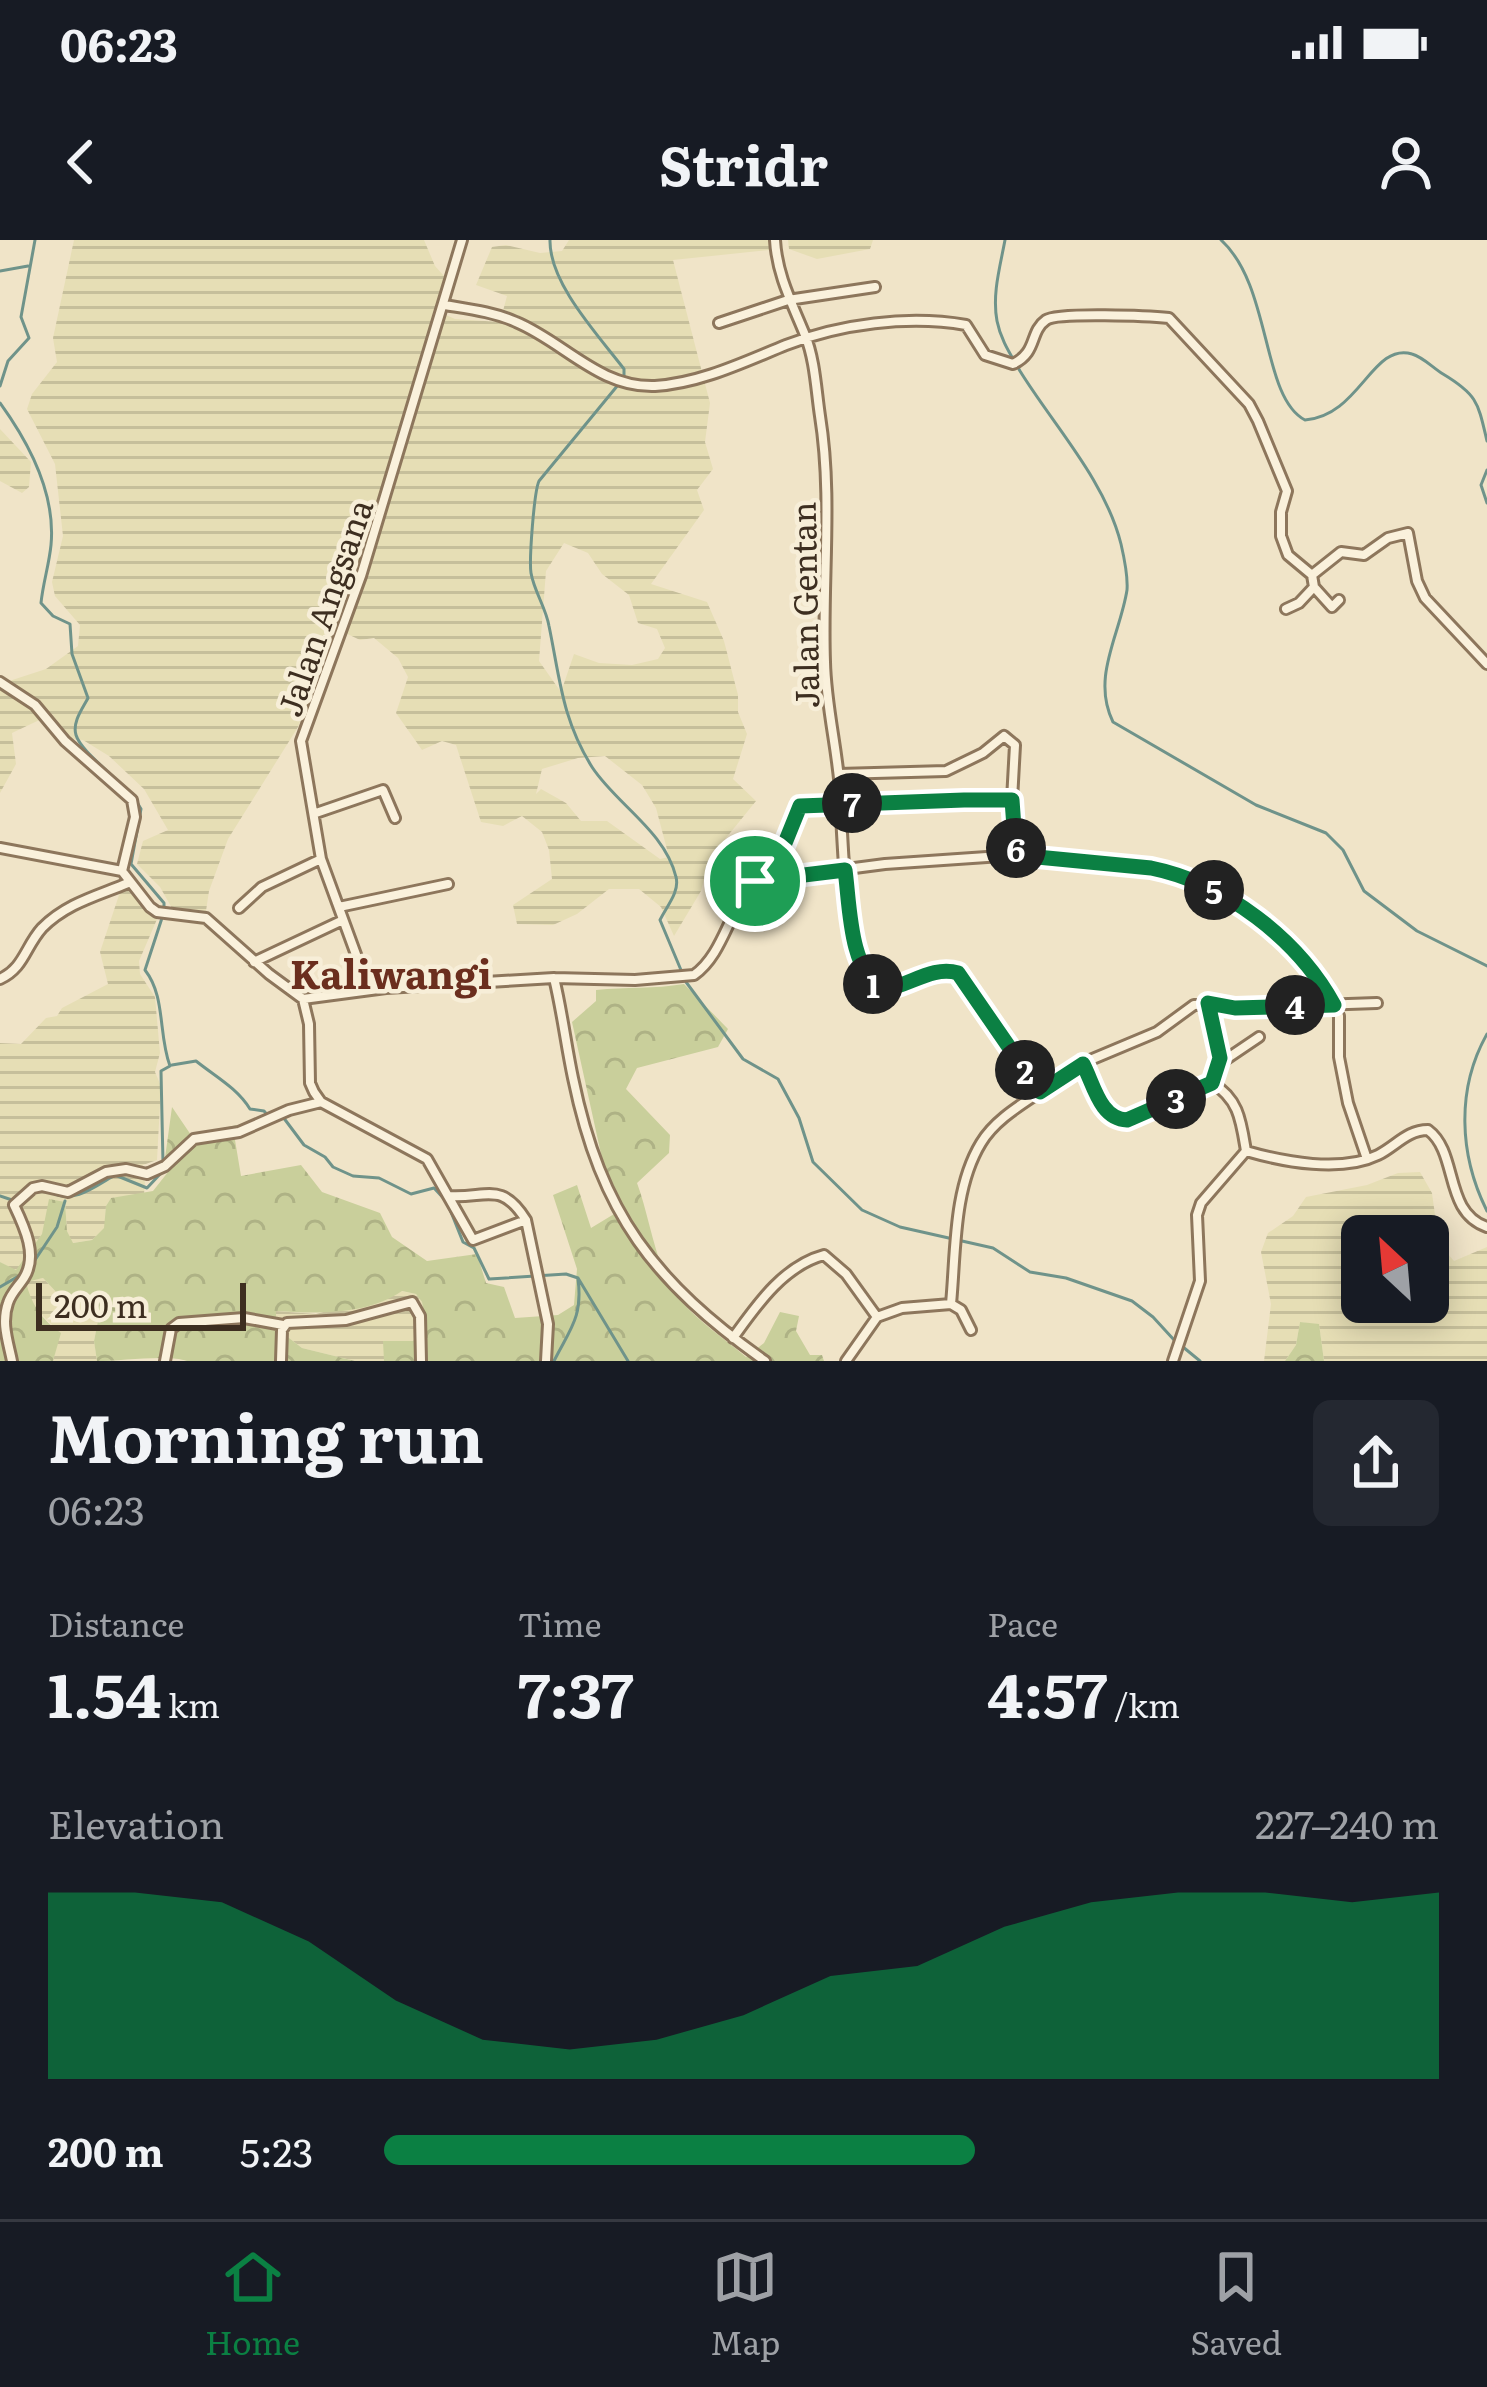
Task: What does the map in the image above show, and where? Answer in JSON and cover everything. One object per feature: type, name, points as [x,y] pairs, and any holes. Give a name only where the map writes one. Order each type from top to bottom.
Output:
[{"type":"street","name":"Jalan Angsana","points":[[369,990],[321,859],[301,741],[361,576],[462,240]]},
{"type":"street","name":"Jalan Gentan","points":[[775,240],[788,300],[806,338],[822,424],[828,716],[839,774],[845,870],[862,962],[873,984],[882,990],[933,972],[958,973],[1040,1092]]},
{"type":"street","points":[[719,323],[788,300],[875,287]]},
{"type":"street","points":[[445,305],[518,322],[621,382],[659,386],[718,372],[845,328],[940,320],[966,325],[985,355],[1017,362],[1028,355],[1040,325],[1060,314],[1174,321],[1249,404],[1258,421],[1287,491],[1280,512],[1288,555],[1312,575],[1314,587],[1332,607],[1340,599]]},
{"type":"street","points":[[1312,575],[1341,552],[1364,555],[1388,538],[1408,533],[1425,598],[1487,664]]},
{"type":"street","points":[[1286,609],[1314,587]]},
{"type":"street","points":[[0,682],[35,705],[65,741],[132,800],[135,817],[122,871],[128,883],[157,912],[202,916],[303,999],[309,1024],[310,1083],[321,1102],[427,1160],[472,1240],[526,1220]]},
{"type":"street","points":[[839,774],[946,770],[983,753],[1004,736],[1015,745],[1016,855]]},
{"type":"street","points":[[316,813],[383,790],[395,818]]},
{"type":"street","points":[[303,999],[554,978],[682,977],[701,971],[735,905],[783,848],[797,808],[809,803],[1012,800]]},
{"type":"street","points":[[0,848],[122,871]]},
{"type":"street","points":[[755,881],[1016,855],[1151,868],[1221,893],[1311,965],[1334,1005],[1340,1016],[1339,1057],[1348,1103],[1367,1160]]},
{"type":"street","points":[[239,908],[262,887],[321,859]]},
{"type":"street","points":[[0,980],[18,970],[38,933],[61,912],[128,883]]},
{"type":"street","points":[[339,907],[448,884]]},
{"type":"street","points":[[254,962],[343,920]]},
{"type":"street","points":[[554,978],[574,1082],[617,1212],[661,1272],[733,1339],[765,1361]]},
{"type":"street","points":[[952,1304],[956,1232],[972,1163],[981,1142],[1010,1113],[1083,1064],[1157,1032],[1186,1008],[1208,1003],[1235,1008],[1377,1003]]},
{"type":"street","points":[[1083,1064],[1107,1113],[1118,1120],[1212,1083],[1218,1065],[1217,1037],[1208,1003]]},
{"type":"street","points":[[1218,1065],[1259,1037]]},
{"type":"street","points":[[1212,1083],[1232,1097],[1246,1151]]},
{"type":"street","points":[[12,1361],[5,1337],[7,1304],[32,1256],[16,1202],[42,1186],[58,1192],[78,1189],[106,1172],[126,1169],[147,1174],[194,1139],[239,1132],[321,1102]]},
{"type":"street","points":[[1246,1151],[1324,1163],[1367,1160],[1414,1131],[1428,1130],[1440,1144],[1460,1203],[1476,1223],[1487,1226]]},
{"type":"street","points":[[1173,1361],[1199,1281],[1201,1203],[1246,1151]]},
{"type":"street","points":[[448,1196],[494,1192],[507,1197],[526,1220],[548,1324],[546,1361]]},
{"type":"street","points":[[733,1339],[771,1289],[810,1259],[824,1255],[846,1274],[877,1317]]},
{"type":"street","points":[[166,1361],[171,1329],[179,1323],[244,1318],[283,1325],[346,1321],[412,1303],[420,1316],[422,1361]]},
{"type":"street","points":[[846,1361],[877,1317],[902,1308],[952,1304],[961,1310],[971,1330]]},
{"type":"street","points":[[280,1361],[283,1325]]},
{"type":"shaded area","points":[[74,240],[424,240],[444,276],[435,310],[455,319],[500,322],[507,296],[476,285],[492,247],[506,245],[540,253],[562,251],[569,240],[769,240],[769,250],[673,260],[710,403],[705,442],[713,469],[697,490],[704,510],[651,584],[707,602],[724,641],[747,734],[733,779],[756,801],[709,859],[701,891],[674,936],[661,907],[639,889],[609,889],[577,914],[553,925],[517,924],[513,905],[552,879],[542,832],[522,816],[503,826],[481,822],[456,745],[442,741],[422,750],[396,713],[408,677],[398,658],[374,638],[360,640],[335,628],[298,727],[228,839],[206,911],[173,910],[160,887],[137,864],[143,841],[168,830],[144,789],[109,756],[83,740],[70,739],[52,714],[12,733],[16,764],[0,793],[0,684],[46,669],[78,646],[80,625],[55,596],[52,582],[63,536],[55,464],[27,409],[32,394],[57,362],[53,338]],"holes":[[[564,543],[588,553],[602,574],[629,595],[638,623],[657,629],[665,648],[658,659],[632,665],[599,663],[574,654],[561,692],[539,661],[546,571]],[[605,756],[642,785],[656,808],[669,857],[660,859],[607,821],[581,821],[566,803],[541,789],[536,794],[542,769]]]},
{"type":"shaded area","points":[[788,240],[873,240],[870,249],[817,259],[789,249]]},
{"type":"shaded area","points":[[0,429],[31,462],[29,487],[22,493],[0,481]]},
{"type":"shaded area","points":[[121,889],[158,917],[139,961],[140,974],[155,997],[160,1053],[155,1072],[161,1086],[157,1160],[138,1172],[145,1182],[144,1194],[111,1198],[105,1228],[92,1240],[72,1243],[65,1202],[16,1271],[0,1262],[0,1043],[21,1044],[46,1018],[108,984],[100,952]]},
{"type":"shaded area","points":[[1420,1172],[1432,1193],[1435,1215],[1341,1215],[1341,1323],[1449,1323],[1449,1255],[1454,1261],[1487,1247],[1487,1361],[1324,1361],[1319,1325],[1300,1322],[1296,1345],[1285,1361],[1264,1361],[1271,1304],[1261,1252],[1268,1233],[1293,1216],[1306,1197],[1367,1185],[1398,1173]]},
{"type":"shaded area","points":[[43,1278],[58,1294],[101,1311],[94,1340],[97,1361],[53,1361],[60,1333],[30,1303],[26,1281]]},
{"type":"shaded area","points":[[401,1291],[416,1294],[422,1302],[426,1326],[413,1341],[384,1342],[384,1361],[355,1361],[302,1348],[276,1328],[275,1311],[316,1314]]},
{"type":"green space","points":[[684,984],[728,1029],[718,1047],[637,1068],[626,1089],[670,1135],[669,1153],[637,1183],[659,1260],[680,1300],[746,1357],[764,1343],[780,1312],[799,1316],[796,1331],[810,1355],[822,1355],[824,1361],[384,1361],[383,1341],[413,1341],[426,1326],[422,1302],[416,1294],[402,1291],[357,1309],[276,1311],[276,1328],[302,1348],[355,1361],[97,1361],[94,1341],[100,1311],[58,1294],[43,1278],[26,1282],[38,1311],[61,1333],[53,1361],[0,1361],[0,1262],[16,1270],[42,1234],[49,1199],[65,1202],[73,1243],[92,1240],[104,1228],[111,1198],[153,1191],[168,1172],[165,1158],[172,1107],[191,1135],[237,1125],[241,1176],[301,1165],[322,1192],[380,1213],[392,1237],[427,1261],[477,1254],[486,1283],[504,1287],[515,1318],[558,1315],[574,1305],[577,1269],[553,1195],[577,1185],[591,1228],[624,1208],[603,1163],[572,1022],[596,1001],[596,990]]},
{"type":"green space","points":[[1300,1322],[1319,1324],[1324,1361],[1285,1361],[1296,1345]]},
{"type":"waterway","points":[[0,386],[8,361],[29,338],[21,317],[35,240]]},
{"type":"waterway","points":[[550,240],[566,291],[624,369],[624,378]]},
{"type":"waterway","points":[[1005,240],[995,301],[1001,335],[1091,476],[1122,549],[1127,590],[1105,689],[1113,722],[1256,805],[1326,833],[1343,850],[1364,891],[1417,931],[1487,966]]},
{"type":"waterway","points":[[1221,240],[1249,284],[1280,389],[1305,420],[1339,406],[1386,359],[1398,353],[1412,354],[1470,394],[1487,441]]},
{"type":"waterway","points":[[0,271],[28,266]]},
{"type":"waterway","points":[[618,385],[539,481],[531,573],[547,619],[568,715],[582,749],[670,861],[676,888],[660,920],[686,982],[743,1059],[778,1079],[799,1118],[813,1162],[862,1210],[900,1227],[993,1248],[1030,1272],[1066,1278],[1132,1301],[1175,1341]]},
{"type":"waterway","points":[[0,403],[45,488],[51,545],[41,603],[70,624],[72,654],[88,698],[77,720],[76,735],[141,809],[131,864],[164,908]]},
{"type":"waterway","points":[[1487,470],[1481,485],[1487,503]]},
{"type":"waterway","points":[[162,918],[145,970],[156,992],[170,1066],[161,1071],[163,1163]]},
{"type":"waterway","points":[[1487,1034],[1470,1077],[1465,1122],[1471,1167],[1487,1211]]},
{"type":"waterway","points":[[172,1065],[196,1061],[250,1109],[269,1117]]},
{"type":"waterway","points":[[283,1117],[304,1145],[333,1167],[353,1176],[379,1178],[411,1194],[434,1188],[447,1202],[463,1242],[474,1248],[489,1279],[566,1274],[578,1278],[628,1361]]},
{"type":"waterway","points":[[51,1192],[76,1195],[115,1175],[147,1188],[162,1172]]},
{"type":"waterway","points":[[21,1202],[37,1190]]},
{"type":"waterway","points":[[0,1196],[12,1200]]},
{"type":"waterway","points":[[31,1266],[57,1227],[65,1201]]},
{"type":"waterway","points":[[0,1287],[24,1273]]},
{"type":"waterway","points":[[554,1361],[577,1313],[578,1279]]},
{"type":"waterway","points":[[1183,1347],[1200,1361]]},
{"type":"district","name":"Kaliwangi","points":[[391,972]]},
{"type":"route","points":[[1012,800],[1016,855],[1151,868],[1221,893],[1311,965],[1334,1005],[1235,1008],[1208,1003],[1220,1058],[1212,1083],[1127,1120],[1112,1119],[1083,1064],[1040,1092],[958,973],[933,972],[898,988],[882,990],[873,984],[853,927],[845,870],[755,881],[783,848],[797,808],[803,804],[1012,800]]}]
